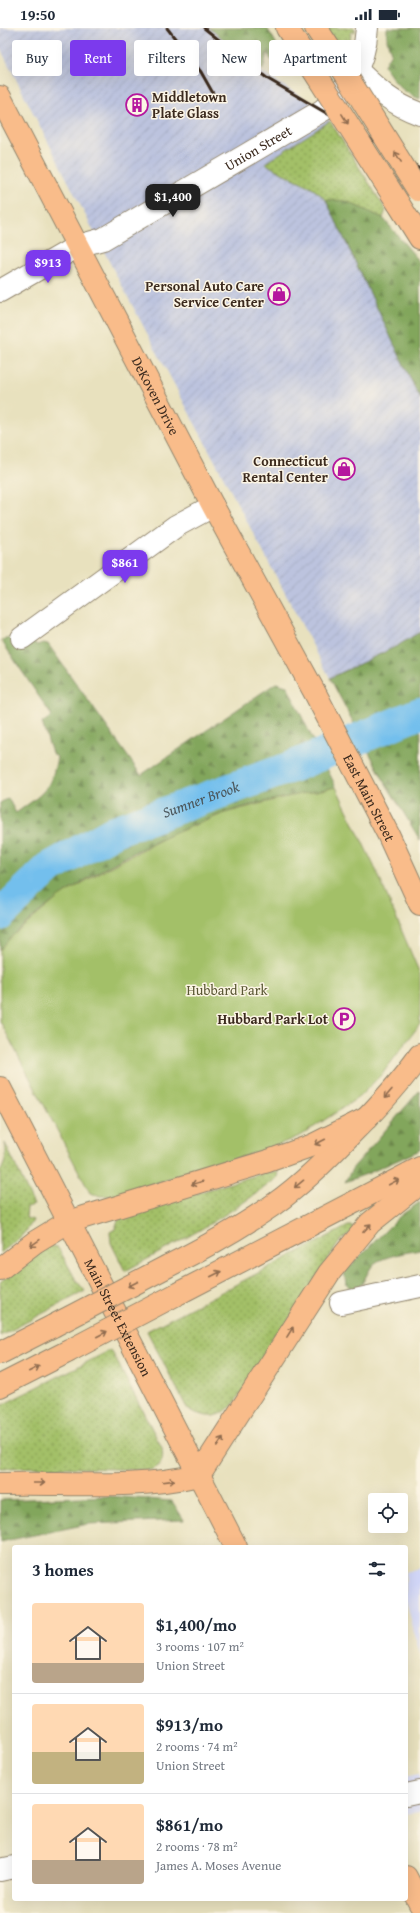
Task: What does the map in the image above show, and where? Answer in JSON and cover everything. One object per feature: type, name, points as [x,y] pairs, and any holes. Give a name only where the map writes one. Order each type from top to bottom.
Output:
[{"type":"main road","points":[[287,28],[420,238]]},
{"type":"main road","points":[[316,28],[419,191]]},
{"type":"main road","name":"DeKoven Drive","points":[[0,97],[213,506],[315,693]]},
{"type":"main road","name":"East Main Street","points":[[315,693],[388,834],[420,904]]},
{"type":"main road","points":[[0,1353],[222,1238],[274,1204],[320,1167],[367,1118],[415,1062]]},
{"type":"main road","name":"Main Street Extension","points":[[0,1088],[235,1545]]},
{"type":"main road","points":[[0,1269],[35,1242],[68,1222],[268,1161],[313,1145],[367,1118]]},
{"type":"main road","points":[[0,1386],[420,1168]]},
{"type":"main road","points":[[0,1484],[143,1483],[172,1481],[199,1475],[329,1273],[370,1223],[420,1183]]},
{"type":"main road","points":[[408,1881],[420,1904]]},
{"type":"street","points":[[361,57],[367,28]]},
{"type":"street","points":[[361,74],[383,95],[402,107],[420,114]]},
{"type":"street","name":"Union Street","points":[[0,291],[78,246],[102,239],[323,110],[339,95],[354,76]]},
{"type":"street","points":[[22,638],[176,526],[213,506]]},
{"type":"street","points":[[341,1303],[420,1286]]},
{"type":"street","points":[[408,1795],[420,1792]]},
{"type":"street","points":[[0,1870],[12,1867]]},
{"type":"shaded area","points":[[0,28],[210,28],[223,40],[207,40],[207,76],[261,76],[261,71],[323,110],[386,210],[383,218],[345,201],[420,399],[420,632],[397,646],[330,678],[113,269],[14,76],[62,76],[62,40],[12,40],[12,71],[0,48]]},
{"type":"shaded area","points":[[420,1568],[420,1655],[408,1608],[408,1571]]},
{"type":"shaded area","points":[[420,1773],[420,1812],[408,1814],[408,1776]]},
{"type":"green space","points":[[209,28],[267,28],[274,40],[269,40],[269,56],[267,53],[263,70],[261,68],[261,40],[224,40]]},
{"type":"green space","points":[[326,28],[355,28],[355,32],[351,32],[350,40],[333,40]]},
{"type":"green space","points":[[387,28],[420,28],[420,99],[407,93],[399,86],[391,77],[384,65],[391,53],[387,40]]},
{"type":"green space","points":[[330,121],[386,210],[383,218],[345,201],[326,200],[319,193],[304,183],[265,163]]},
{"type":"green space","points":[[326,200],[345,201],[383,218],[420,262],[420,399]]},
{"type":"green space","points":[[420,632],[420,840],[382,777],[330,678],[397,646]]},
{"type":"green space","points":[[15,637],[30,639],[37,645],[43,643],[48,644],[141,775],[276,683],[287,686],[336,787],[266,802],[224,813],[134,852],[103,869],[46,907],[21,928],[0,950],[0,803],[8,798],[16,813],[33,801],[49,784],[55,768],[57,757],[52,753],[42,723],[52,716],[1,640]]},
{"type":"green space","name":"Hubbard Park","points":[[336,787],[376,870],[420,974],[420,1024],[383,1073],[359,1097],[302,1135],[270,1148],[114,1196],[100,1196],[90,1193],[0,1021],[0,950],[11,937],[59,897],[104,870],[168,836],[225,813],[282,798]]},
{"type":"green space","points":[[420,1090],[420,1150],[345,1182],[352,1169]]},
{"type":"green space","points":[[5,1143],[34,1205],[27,1207],[26,1218],[33,1220],[27,1230],[0,1253],[0,1172],[6,1158]]},
{"type":"green space","points":[[278,1171],[277,1178],[241,1204],[184,1239],[125,1271],[111,1243],[110,1232],[115,1229],[118,1220],[130,1213],[264,1173]]},
{"type":"green space","points":[[420,1202],[420,1250],[394,1255],[375,1263],[362,1283],[354,1291],[346,1284],[344,1272],[400,1216]]},
{"type":"green space","points":[[348,1226],[353,1226],[353,1231],[340,1241],[233,1405],[227,1410],[212,1416],[201,1415],[188,1410],[147,1331]]},
{"type":"green space","points":[[50,1246],[57,1247],[76,1280],[85,1291],[0,1336],[0,1282],[44,1248]]},
{"type":"green space","points":[[111,1350],[162,1448],[163,1456],[160,1465],[150,1470],[48,1467],[0,1468],[0,1406]]},
{"type":"green space","points":[[109,1496],[172,1501],[184,1520],[88,1524],[0,1542],[0,1500]]},
{"type":"waterway","name":"Sumner Brook","points":[[0,915],[49,868],[117,830],[294,766],[420,713]]},
{"type":"railway","points":[[167,28],[201,72],[214,95]]},
{"type":"railway","points":[[204,28],[268,79],[420,168]]},
{"type":"place","name":"Middletown Plate Glass","points":[[137,105]]},
{"type":"place","name":"Personal Auto Care Service Center","points":[[279,294]]},
{"type":"place","name":"Connecticut Rental Center","points":[[344,469]]},
{"type":"place","name":"Hubbard Park Lot","points":[[344,1019]]}]
